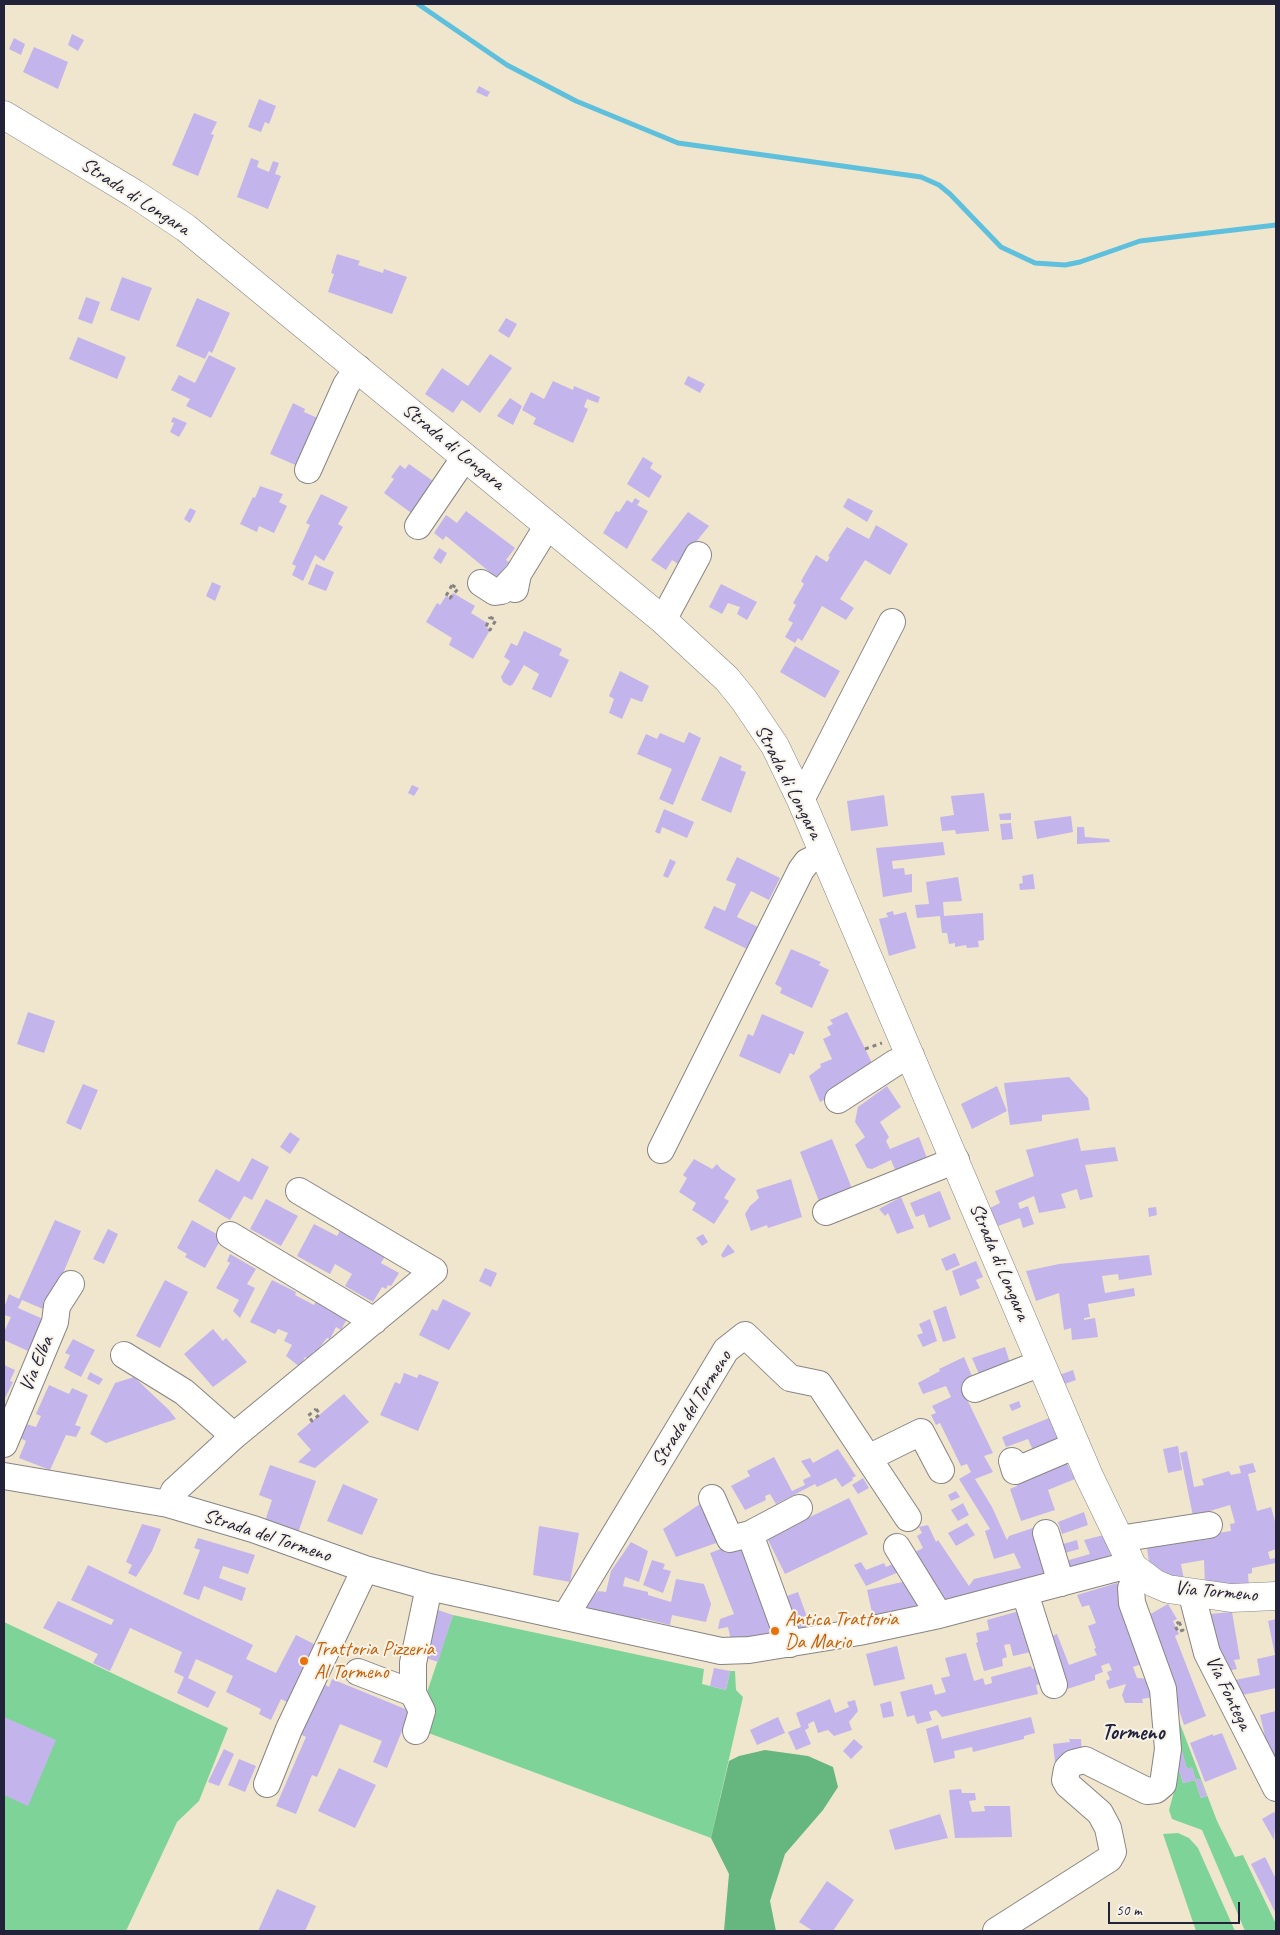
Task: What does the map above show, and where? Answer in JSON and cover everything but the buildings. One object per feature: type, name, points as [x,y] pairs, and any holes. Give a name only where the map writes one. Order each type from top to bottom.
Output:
[{"type":"main road","name":"Strada di Longara","points":[[4,115],[135,194],[186,228],[663,620],[708,660],[744,700],[775,746],[801,800],[1076,1444],[1118,1538],[1137,1570]]},
{"type":"main road","name":"Via Tormeno","points":[[1137,1570],[1160,1586],[1194,1593],[1231,1598],[1276,1596]]},
{"type":"street","points":[[308,470],[346,385],[358,368]]},
{"type":"street","points":[[418,526],[465,457]]},
{"type":"street","points":[[481,583],[495,592],[502,591],[517,581],[548,525]]},
{"type":"street","points":[[663,620],[698,555]]},
{"type":"street","points":[[801,800],[892,622]]},
{"type":"street","name":"Strada di Longara","points":[[661,1150],[801,870],[807,862],[824,854]]},
{"type":"street","points":[[838,1100],[895,1063],[911,1056]]},
{"type":"street","points":[[826,1212],[956,1160]]},
{"type":"street","points":[[168,1504],[174,1491],[234,1436],[434,1271],[299,1191]]},
{"type":"street","points":[[230,1235],[374,1321]]},
{"type":"street","name":"Via Elba","points":[[4,1444],[55,1322],[57,1306],[71,1284]]},
{"type":"street","name":"Strada del Tormeno","points":[[565,1617],[726,1350],[745,1335],[790,1378],[819,1384],[908,1518]]},
{"type":"street","points":[[124,1355],[184,1392],[234,1436]]},
{"type":"street","points":[[975,1389],[1041,1363]]},
{"type":"street","points":[[868,1458],[921,1432],[941,1470]]},
{"type":"street","points":[[1012,1462],[1015,1471],[1076,1444]]},
{"type":"street","name":"Strada del Tormeno","points":[[4,1476],[168,1504],[253,1529],[366,1569],[429,1587],[721,1651],[749,1650],[790,1644],[939,1615],[1117,1568],[1137,1570]]},
{"type":"street","points":[[712,1498],[730,1539],[750,1534],[799,1508]]},
{"type":"street","points":[[1118,1538],[1209,1525]]},
{"type":"street","points":[[1046,1533],[1061,1583]]},
{"type":"street","points":[[750,1534],[790,1644]]},
{"type":"street","points":[[897,1547],[939,1615]]},
{"type":"street","points":[[267,1784],[289,1729],[366,1569]]},
{"type":"street","points":[[996,1931],[1109,1859],[1113,1852],[1108,1828],[1100,1813],[1068,1785],[1065,1780],[1064,1774],[1073,1763],[1085,1760],[1147,1791],[1156,1790],[1163,1784],[1168,1749],[1163,1689],[1132,1603],[1131,1588],[1137,1570]]},
{"type":"street","points":[[416,1731],[422,1711],[413,1693],[414,1663],[429,1587]]},
{"type":"street","points":[[1025,1593],[1054,1685]]},
{"type":"street","name":"Via Fontega","points":[[1194,1593],[1194,1603],[1207,1653],[1276,1788]]},
{"type":"street","points":[[358,1672],[413,1693]]},
{"type":"green space","points":[[453,1615],[704,1669],[702,1684],[726,1690],[730,1671],[735,1671],[736,1690],[743,1697],[711,1838],[415,1728]]},
{"type":"green space","points":[[4,1622],[228,1728],[199,1801],[177,1822],[126,1931],[4,1931]]},
{"type":"green space","points":[[1179,1721],[1217,1821],[1235,1857],[1243,1855],[1276,1924],[1276,1931],[1245,1931],[1202,1830],[1172,1819],[1169,1810],[1177,1781],[1176,1773],[1180,1772],[1183,1783],[1195,1780],[1201,1798],[1207,1796],[1200,1779],[1196,1780],[1192,1768],[1187,1769],[1173,1723]]},
{"type":"green space","points":[[765,1750],[808,1756],[833,1767],[838,1787],[823,1810],[785,1854],[770,1901],[776,1931],[724,1931],[729,1874],[711,1838],[729,1761],[739,1756]]},
{"type":"green space","points":[[1178,1833],[1189,1838],[1198,1848],[1235,1931],[1196,1931],[1163,1834]]},
{"type":"waterway","points":[[418,4],[507,65],[576,101],[678,143],[921,177],[939,185],[950,194],[1001,247],[1035,263],[1065,265],[1080,262],[1140,241],[1276,225]]},
{"type":"place","name":"Antica Trattoria Da Mario","points":[[775,1631]]},
{"type":"place","name":"Trattoria Pizzeria Al Tormeno","points":[[304,1661]]},
{"type":"district","name":"Tormeno","points":[[1133,1733]]}]
